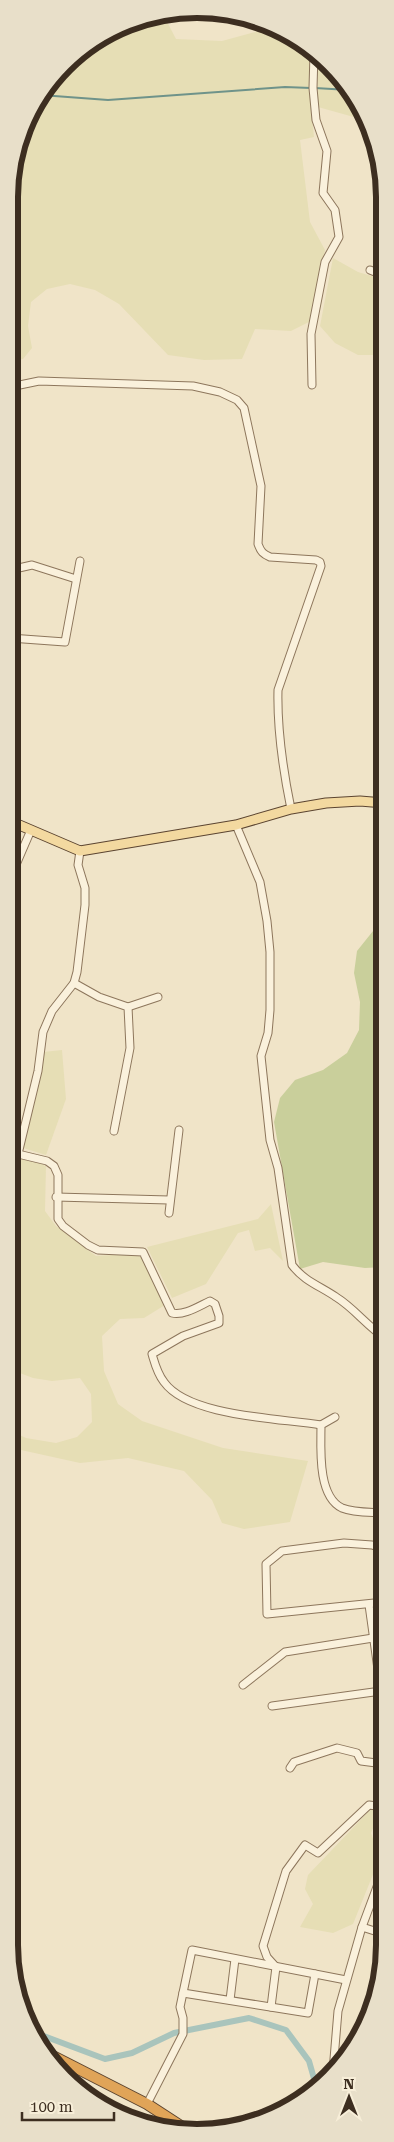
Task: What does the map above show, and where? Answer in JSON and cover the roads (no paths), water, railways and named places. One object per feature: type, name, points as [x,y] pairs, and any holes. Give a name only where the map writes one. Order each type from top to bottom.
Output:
[{"type":"highway","points":[[59,2059],[147,2104],[177,2123]]},
{"type":"main road","points":[[18,824],[80,851],[236,825],[291,809],[343,802],[376,802]]},
{"type":"street","points":[[312,385],[311,334],[325,262],[339,237],[335,210],[322,193],[327,151],[316,120],[313,88],[314,61]]},
{"type":"street","points":[[370,270],[376,272]]},
{"type":"street","points":[[18,386],[39,382],[193,386],[220,392],[237,400],[244,408],[261,486],[258,544],[260,550],[263,554],[270,557],[316,560],[320,562],[321,566],[278,690],[277,712],[283,769],[291,809]]},
{"type":"street","points":[[18,639],[65,642],[80,561]]},
{"type":"street","points":[[18,568],[32,565],[76,579]]},
{"type":"street","points":[[236,825],[260,882],[267,921],[270,952],[270,1010],[268,1033],[261,1056],[270,1140],[278,1168],[292,1266],[298,1274],[318,1288],[336,1296],[376,1330]]},
{"type":"street","points":[[18,860],[31,830]]},
{"type":"street","points":[[80,851],[78,865],[85,888],[80,955],[74,983],[52,1011],[44,1032],[38,1071],[18,1154],[47,1161],[54,1166],[58,1175],[56,1197],[58,1219],[63,1226],[88,1245],[98,1250],[143,1252],[172,1313],[183,1313],[210,1301],[215,1304],[219,1323],[183,1336],[152,1354],[157,1371],[165,1384],[179,1396],[211,1410],[321,1425],[335,1417]]},
{"type":"street","points":[[74,983],[99,997],[128,1007],[158,997]]},
{"type":"street","points":[[114,1131],[130,1048],[128,1007]]},
{"type":"street","points":[[169,1213],[169,1200],[176,1165],[179,1130]]},
{"type":"street","points":[[56,1197],[169,1200]]},
{"type":"street","points":[[321,1425],[320,1465],[332,1499],[341,1507],[352,1511],[376,1512]]},
{"type":"street","points":[[376,1546],[344,1544],[282,1550],[266,1564],[267,1614],[376,1604]]},
{"type":"street","points":[[369,1605],[376,1658]]},
{"type":"street","points":[[243,1685],[285,1652],[373,1638]]},
{"type":"street","points":[[272,1706],[376,1692]]},
{"type":"street","points":[[290,1768],[294,1762],[337,1748],[357,1753],[362,1761],[376,1763]]},
{"type":"street","points":[[270,2007],[276,1967],[268,1957],[263,1946],[286,1872],[305,1844],[318,1853],[369,1805],[376,1806]]},
{"type":"street","points":[[334,2061],[338,2011],[362,1926],[376,1889]]},
{"type":"street","points":[[362,1926],[376,1931]]},
{"type":"street","points":[[147,2104],[183,2034],[183,2018],[180,2007],[192,1950],[346,1980]]},
{"type":"street","points":[[230,2000],[235,1959]]},
{"type":"street","points":[[183,1993],[308,2013],[315,1974]]},
{"type":"waterway","points":[[49,96],[108,100],[285,87],[311,88]]},
{"type":"waterway","points":[[315,88],[340,89]]},
{"type":"waterway","points":[[42,2035],[105,2059],[132,2053],[174,2033],[249,2018],[286,2030],[309,2061],[315,2080]]}]
